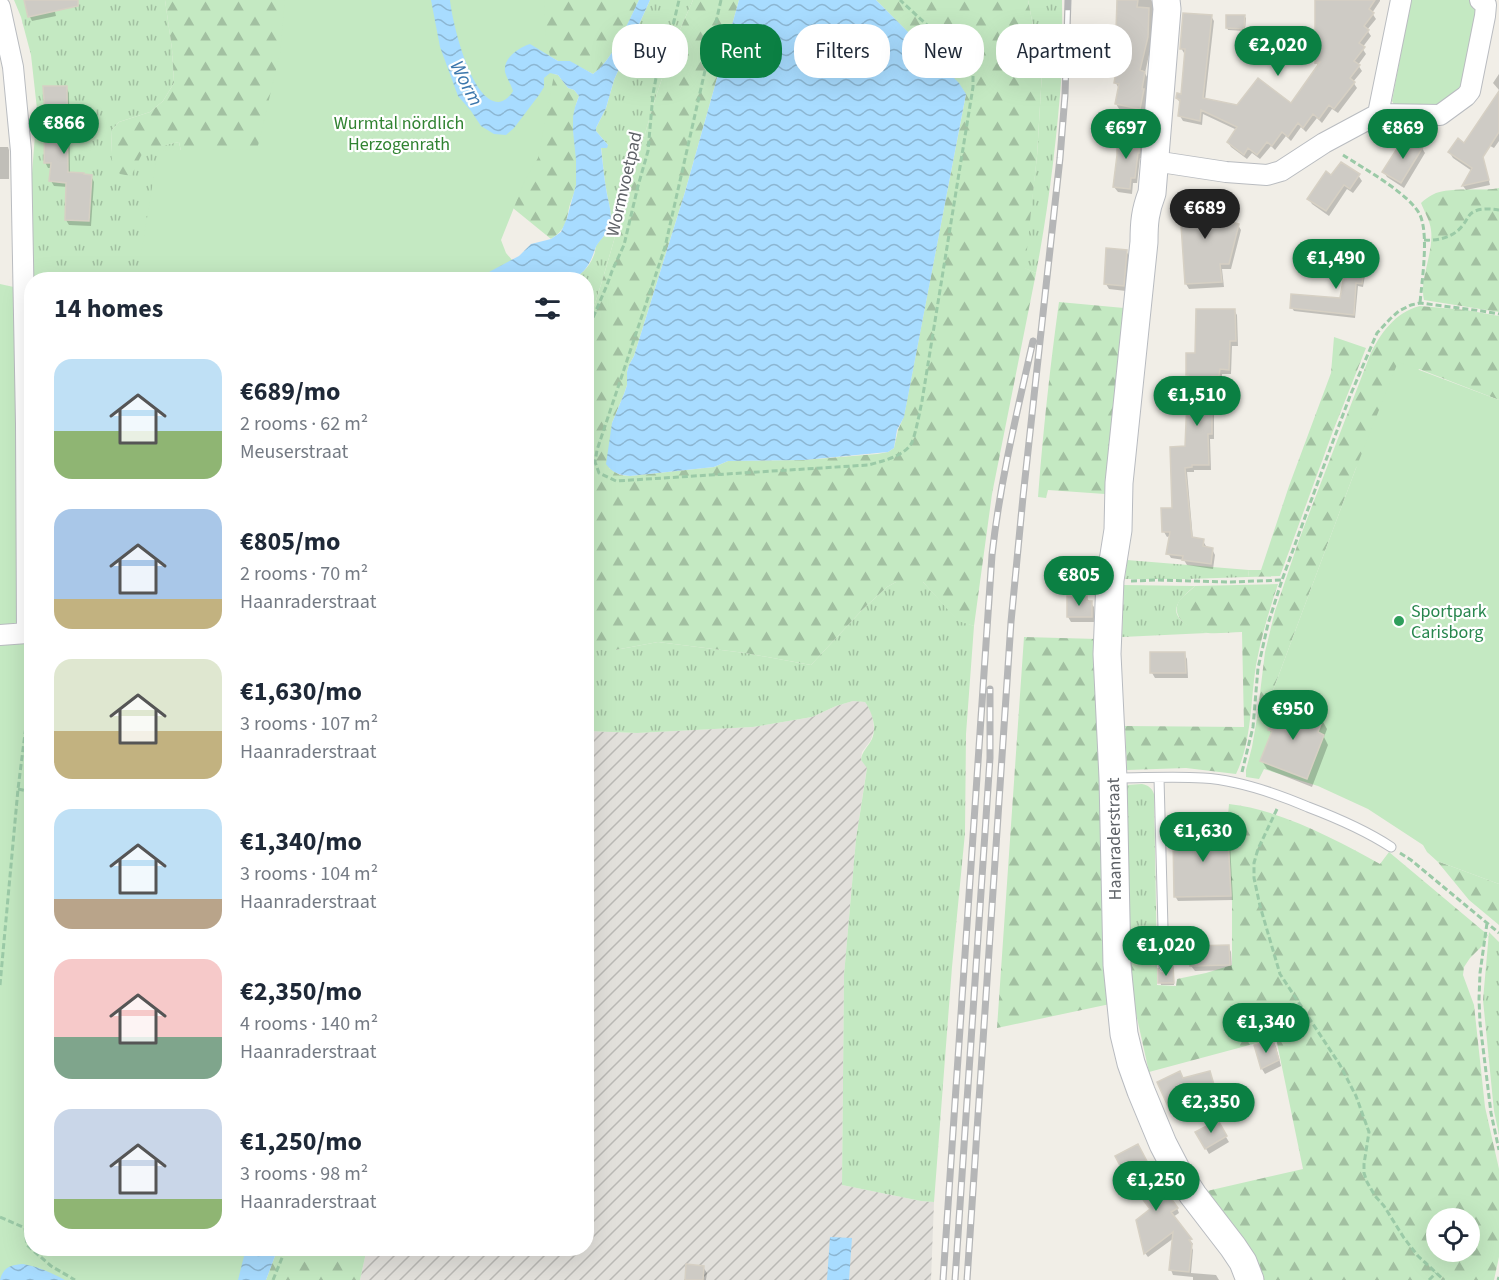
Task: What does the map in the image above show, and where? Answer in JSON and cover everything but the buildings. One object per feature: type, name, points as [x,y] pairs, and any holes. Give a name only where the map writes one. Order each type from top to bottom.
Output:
[{"type":"street","name":"Haanraderstraat","points":[[1166,0],[1152,193],[1146,208],[1144,226],[1119,483],[1118,530],[1110,580],[1107,654],[1113,778],[1117,965],[1124,1034],[1131,1064],[1163,1144],[1192,1195],[1233,1246],[1250,1280]]},
{"type":"street","points":[[1378,114],[1401,0]]},
{"type":"street","points":[[1154,161],[1226,172],[1267,175],[1281,171],[1324,143],[1378,114],[1440,115],[1470,91],[1485,16],[1486,5],[1480,0]]},
{"type":"street","points":[[0,7],[13,67],[21,151],[24,315]]},
{"type":"street","points":[[0,635],[24,633]]},
{"type":"lane","points":[[1113,778],[1203,778],[1239,783],[1284,797],[1346,823],[1391,847]]},
{"type":"lane","points":[[1159,778],[1164,966]]},
{"type":"path","name":"Wormvoetpad","points":[[594,315],[624,245],[648,151],[656,78],[671,34],[679,0]]},
{"type":"path","points":[[721,0],[665,247],[597,450],[598,473],[616,481],[868,465],[885,461],[911,445],[922,401],[973,87],[973,72],[966,61],[900,0]]},
{"type":"path","points":[[1338,152],[1395,189],[1416,209],[1422,222],[1424,240],[1420,303]]},
{"type":"path","points":[[1424,240],[1434,241],[1445,238],[1457,231],[1469,214],[1476,210],[1499,210]]},
{"type":"path","points":[[1239,783],[1253,727],[1258,668],[1268,624],[1350,396],[1377,333],[1398,311],[1420,303],[1499,314]]},
{"type":"path","points":[[1110,580],[1210,582],[1282,580]]},
{"type":"path","points":[[0,985],[24,742]]},
{"type":"path","points":[[18,789],[24,790]]},
{"type":"path","points":[[1284,797],[1258,849],[1254,863],[1254,878],[1260,906],[1280,974],[1340,1065],[1356,1096],[1369,1132],[1364,1164],[1367,1182],[1418,1256],[1444,1280]]},
{"type":"path","points":[[1391,847],[1411,860],[1499,933]]},
{"type":"path","points":[[1487,924],[1480,973],[1480,1023],[1491,1113],[1499,1150]]},
{"type":"path","points":[[0,1217],[24,1228]]},
{"type":"path","points":[[40,1256],[51,1266],[75,1280]]},
{"type":"path","points":[[273,1280],[283,1256]]},
{"type":"path","points":[[1429,1280],[1436,1273]]},
{"type":"shaded area","points":[[853,701],[865,702],[872,712],[874,730],[871,740],[862,752],[861,760],[867,767],[856,839],[844,975],[842,1185],[934,1202],[931,1280],[360,1280],[365,1256],[594,1256],[594,731],[637,733],[753,727],[812,717]]},
{"type":"green space","points":[[14,0],[165,0],[174,83],[163,101],[150,112],[119,122],[112,130],[111,153],[179,142],[184,165],[277,272],[31,272],[28,225],[37,109],[31,55]]},
{"type":"green space","points":[[165,0],[327,0],[299,219],[184,165],[179,142],[144,150],[131,176],[120,174],[113,166],[112,130],[119,122],[150,112],[163,101],[174,83]]},
{"type":"green space","name":"Wurmtal nördlich Herzogenrath","points":[[285,0],[544,0],[546,37],[554,75],[538,158],[525,180],[501,240],[506,253],[522,272],[138,272],[158,151],[257,150],[280,53]]},
{"type":"green space","points":[[450,0],[639,0],[628,24],[612,24],[612,52],[593,74],[570,62],[558,61]]},
{"type":"green space","points":[[650,0],[693,0],[682,24],[639,24]]},
{"type":"green space","points":[[693,0],[739,0],[732,24],[700,24],[700,78],[717,78],[685,192],[634,356],[629,365],[627,385],[612,423],[609,468],[620,475],[630,476],[714,467],[728,461],[804,460],[888,452],[894,448],[904,416],[966,94],[953,78],[984,78],[984,24],[902,24],[902,26],[876,0],[1028,0],[1033,24],[996,24],[996,78],[1042,78],[1037,156],[1025,268],[1036,273],[992,494],[974,626],[958,621],[923,582],[896,582],[887,587],[863,609],[811,665],[745,653],[658,642],[615,650],[594,650],[594,307],[662,78],[688,78],[688,24],[682,24]]},
{"type":"green space","points":[[1028,0],[1062,0],[1062,24],[1033,24]]},
{"type":"green space","points":[[1411,0],[1473,0],[1480,8],[1467,82],[1441,108],[1396,108],[1392,101]]},
{"type":"green space","points":[[550,73],[558,75],[568,88],[574,90],[579,96],[573,120],[577,162],[575,188],[564,226],[551,239],[492,191]]},
{"type":"green space","points":[[615,78],[662,78],[594,307],[594,272],[582,272],[590,264],[596,246],[606,233],[611,218],[601,147],[608,145],[596,131]]},
{"type":"green space","points":[[1042,78],[1061,78],[1049,197],[1036,273],[1024,268],[1037,156]]},
{"type":"green space","points":[[1499,188],[1499,312],[1424,300],[1423,284],[1431,230],[1421,203],[1439,192]]},
{"type":"green space","points":[[0,284],[24,289],[24,1256],[250,1256],[240,1280],[0,1280]]},
{"type":"green space","points":[[1059,302],[1124,308],[1105,494],[1048,490],[1046,498],[1038,497]]},
{"type":"green space","points":[[1420,306],[1466,310],[1499,316],[1499,400],[1419,369],[1356,468],[1262,720],[1257,718],[1265,652],[1275,611],[1299,540],[1374,347],[1389,325],[1403,313]]},
{"type":"green space","points":[[1334,337],[1366,348],[1280,576],[1248,577],[1249,570],[1261,570],[1331,373]]},
{"type":"green space","name":"Sportpark Carisborg","points":[[1398,362],[1499,400],[1499,884],[1437,861],[1423,845],[1368,809],[1318,786],[1264,769],[1259,779],[1246,777],[1257,718],[1262,720]]},
{"type":"green space","points":[[1127,560],[1249,570],[1248,577],[1125,579]]},
{"type":"green space","points":[[896,582],[923,582],[958,620],[974,626],[966,734],[965,833],[934,1202],[842,1185],[844,975],[856,839],[867,768],[861,760],[874,730],[872,715],[865,702],[853,701],[812,717],[753,727],[637,733],[594,731],[594,650],[615,650],[658,642],[745,653],[811,665],[863,609],[887,587]]},
{"type":"green space","points":[[1278,584],[1259,650],[1248,732],[1236,774],[1186,768],[1127,770],[1125,726],[1244,727],[1242,632],[1208,633],[1185,624],[1178,615],[1177,609],[1183,596],[1195,586]]},
{"type":"green space","points":[[1124,585],[1195,586],[1181,599],[1176,612],[1183,622],[1207,633],[1122,637]]},
{"type":"green space","points":[[1024,637],[1098,639],[1110,1004],[997,1028]]},
{"type":"green space","points":[[1142,784],[1150,787],[1154,794],[1157,966],[1130,962],[1127,785]]},
{"type":"green space","points":[[1229,804],[1248,807],[1287,819],[1345,845],[1380,864],[1389,852],[1488,935],[1464,967],[1463,975],[1474,1005],[1485,1107],[1499,1169],[1499,1257],[1494,1280],[1263,1280],[1207,1191],[1303,1169],[1276,1038],[1149,1072],[1133,1000],[1130,962],[1157,966],[1157,985],[1176,986],[1177,979],[1232,965]]},
{"type":"green space","points":[[1437,861],[1499,884],[1499,925],[1469,900]]},
{"type":"green space","points":[[1489,932],[1499,942],[1499,1135],[1494,1111],[1483,1000]]},
{"type":"green space","points":[[275,1256],[365,1256],[360,1280],[266,1280]]},
{"type":"water","name":"Worm","points":[[431,0],[450,0],[459,42],[472,76],[489,99],[499,102],[508,98],[513,91],[505,67],[509,58],[521,48],[530,44],[558,61],[570,61],[593,74],[612,52],[612,78],[615,78],[606,108],[596,128],[608,145],[607,148],[601,148],[611,214],[610,222],[583,272],[489,272],[519,256],[531,244],[551,239],[561,232],[576,185],[573,117],[579,96],[574,90],[568,88],[558,75],[550,73],[544,78],[544,87],[539,95],[506,135],[494,134],[481,126],[458,96],[440,47]]},
{"type":"water","points":[[639,0],[650,0],[639,24],[627,24]]},
{"type":"water","points":[[739,0],[876,0],[902,26],[902,78],[954,78],[966,94],[904,417],[897,430],[894,448],[888,452],[804,460],[728,461],[714,467],[623,475],[606,464],[612,423],[627,385],[629,365],[634,356],[685,192],[717,78],[782,78],[782,24],[732,24]]},
{"type":"water","points":[[830,1237],[852,1238],[849,1280],[827,1280]]},
{"type":"water","points":[[244,1256],[275,1256],[266,1280],[238,1280]]},
{"type":"water","points":[[23,1264],[45,1270],[65,1280],[0,1280],[3,1272],[8,1268]]},
{"type":"railway","points":[[967,1280],[1011,622],[1060,158],[1065,95],[1068,0]]},
{"type":"railway","points":[[943,1280],[992,555],[1004,474],[1033,341]]},
{"type":"railway","points":[[955,1280],[990,758],[990,689]]},
{"type":"place","name":"Sportpark Carisborg","points":[[1399,621]]}]
